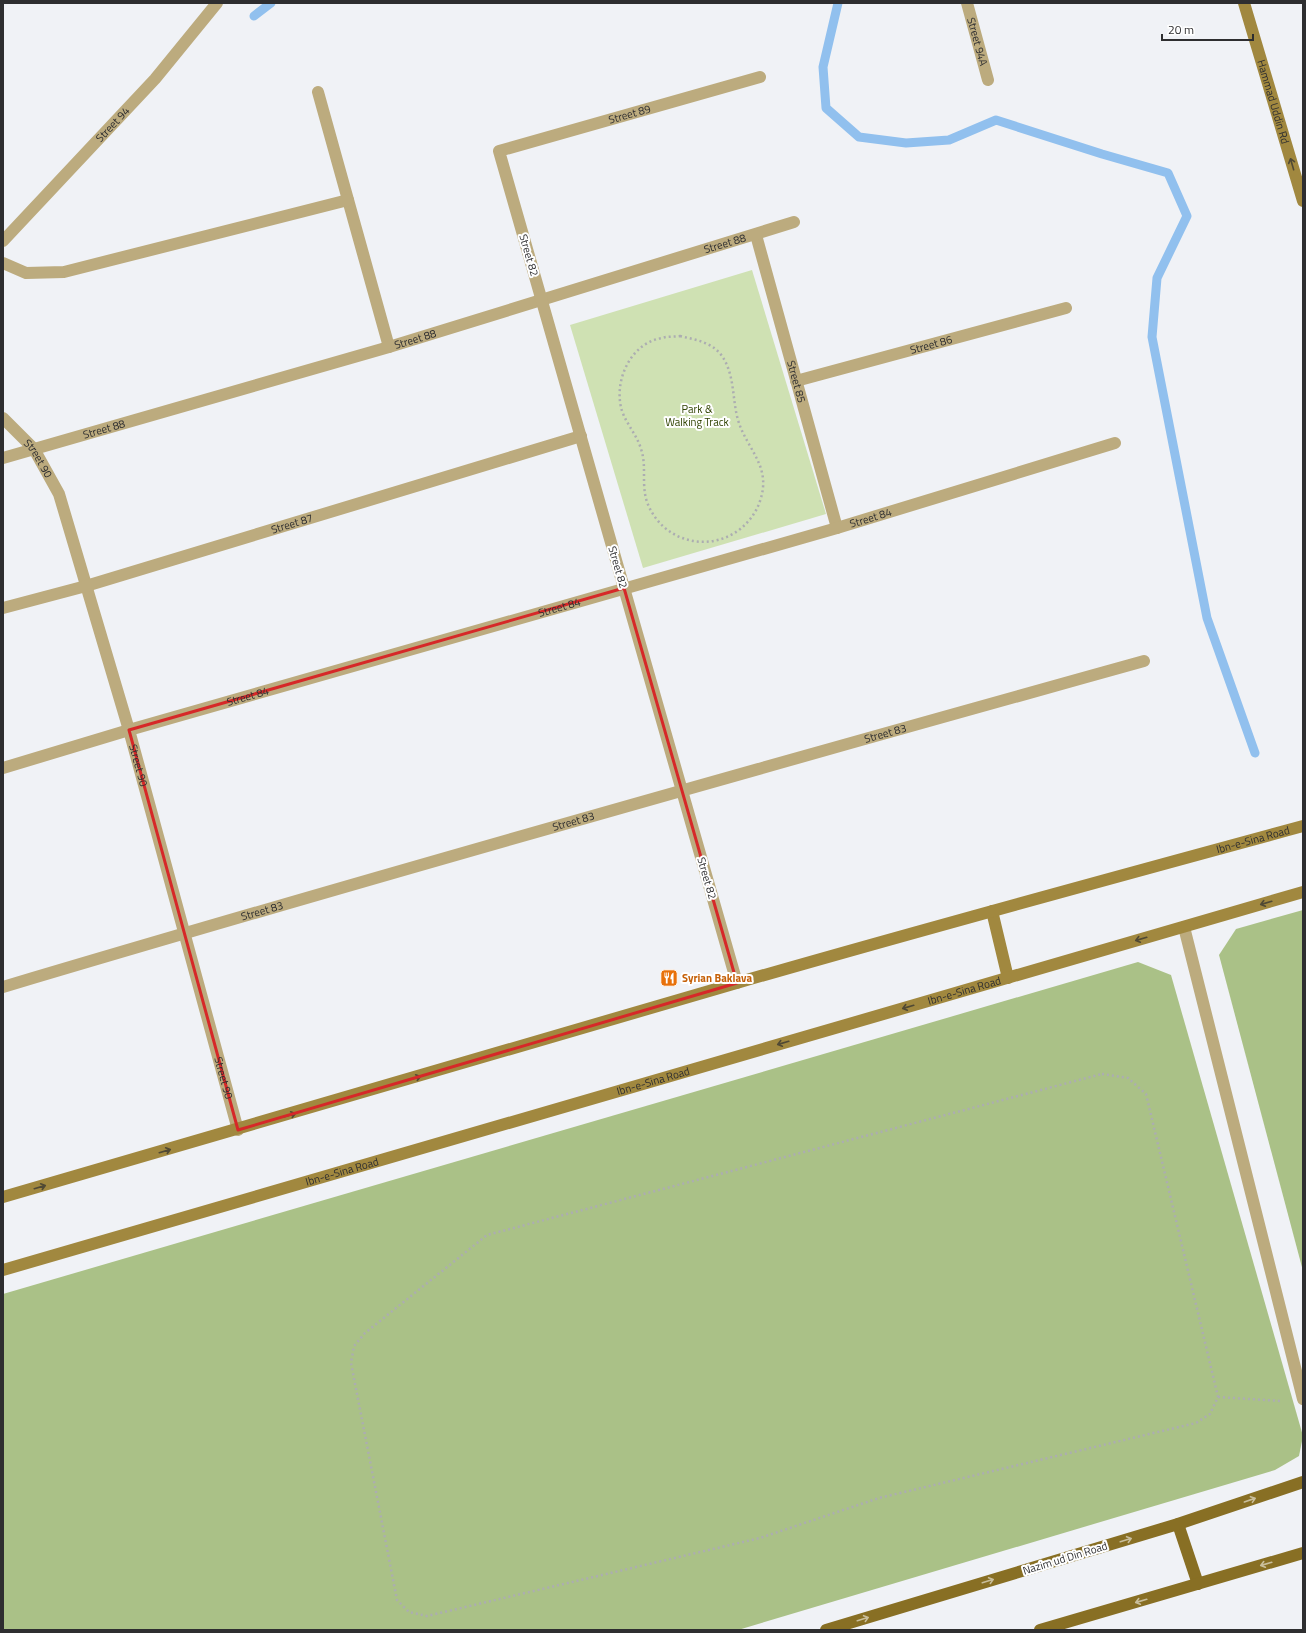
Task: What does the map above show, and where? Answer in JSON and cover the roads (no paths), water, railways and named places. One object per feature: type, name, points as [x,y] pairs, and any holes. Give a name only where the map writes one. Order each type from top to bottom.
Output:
[{"type":"main road","name":"Hammad Uddin Rd","points":[[1244,3],[1303,201]]},
{"type":"main road","name":"Ibn-e-Sina Road","points":[[3,1197],[238,1130],[737,983],[992,911],[1303,826]]},
{"type":"main road","name":"Ibn-e-Sina Road","points":[[3,1270],[1303,892]]},
{"type":"main road","points":[[992,911],[1008,978]]},
{"type":"main road","name":"Nazim ud Din Road","points":[[826,1630],[1178,1524],[1303,1482]]},
{"type":"main road","points":[[1178,1524],[1198,1584]]},
{"type":"main road","points":[[1040,1630],[1303,1553]]},
{"type":"street","name":"Street 94","points":[[3,241],[155,79],[217,3]]},
{"type":"street","name":"Street 94A","points":[[967,3],[988,80]]},
{"type":"street","name":"Street 89","points":[[499,151],[760,77]]},
{"type":"street","points":[[318,92],[389,347]]},
{"type":"street","name":"Street 82","points":[[499,151],[737,983]]},
{"type":"street","points":[[3,263],[26,273],[64,272],[348,200]]},
{"type":"street","name":"Street 88","points":[[3,458],[389,347],[756,235],[794,222]]},
{"type":"street","name":"Street 85","points":[[756,235],[837,528]]},
{"type":"street","name":"Street 86","points":[[796,381],[1066,308]]},
{"type":"street","name":"Street 90","points":[[3,418],[34,449],[59,494],[129,730],[238,1130]]},
{"type":"street","name":"Street 87","points":[[3,608],[86,586],[581,436]]},
{"type":"street","name":"Street 84","points":[[3,768],[129,730],[837,528],[1115,443]]},
{"type":"street","name":"Street 83","points":[[3,987],[184,933],[681,790],[1144,661]]},
{"type":"street","points":[[1184,927],[1303,1399]]},
{"type":"waterway","points":[[254,16],[271,3]]},
{"type":"waterway","points":[[838,3],[823,67],[826,108],[859,137],[906,143],[949,140],[996,120],[1102,154],[1168,173],[1187,216],[1157,278],[1152,337],[1207,618],[1255,753]]},
{"type":"place","name":"Syrian Baklava","points":[[669,978]]},
{"type":"park label","name":"Park & Walking Track","points":[[697,415]]}]
